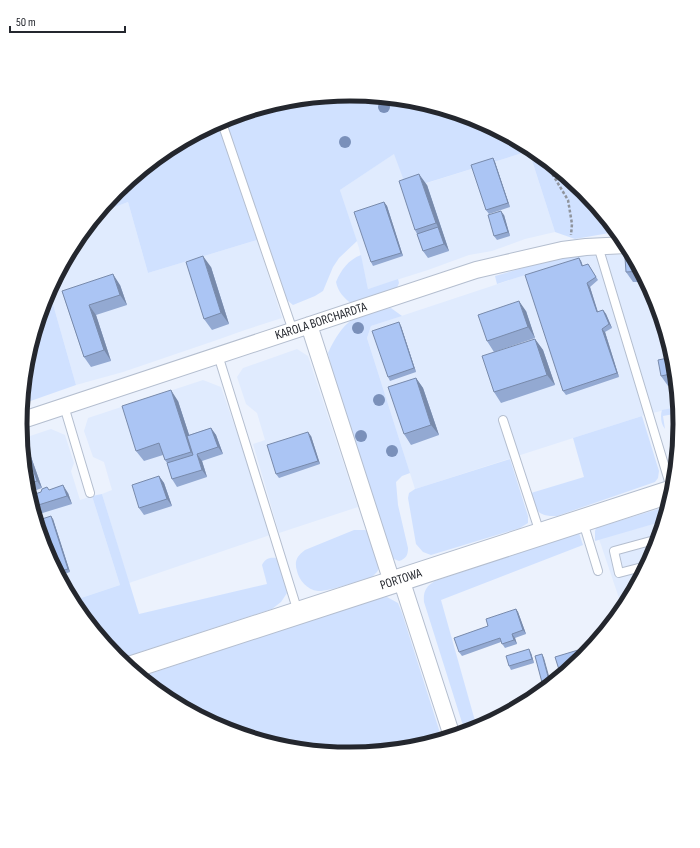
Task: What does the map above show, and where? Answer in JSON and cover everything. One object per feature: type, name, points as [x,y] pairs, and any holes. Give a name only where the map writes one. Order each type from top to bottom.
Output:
[{"type":"main road","name":"PORTOWA","points":[[136,666],[666,493]]},
{"type":"street","name":"KAROLA BORCHARDTA","points":[[27,419],[476,270],[569,249],[598,246],[620,246]]},
{"type":"street","points":[[309,325],[396,581],[450,731]]},
{"type":"lane","points":[[223,127],[293,331]]},
{"type":"lane","points":[[598,246],[668,478]]},
{"type":"lane","points":[[218,355],[299,613]]},
{"type":"lane","points":[[64,406],[90,493]]},
{"type":"lane","points":[[503,420],[540,534]]},
{"type":"lane","points":[[582,520],[598,571]]},
{"type":"lane","points":[[640,568],[619,573],[614,551],[651,541]]},
{"type":"path","points":[[550,171],[568,200],[572,224],[569,249]]},
{"type":"shaded area","points":[[350,101],[413,107],[454,118],[474,126],[493,134],[525,152],[407,189],[394,154],[340,190],[357,241],[339,258],[333,267],[323,291],[293,305],[287,300],[250,193],[242,195],[257,240],[148,273],[128,202],[109,209],[137,181],[153,168],[171,155],[207,134],[246,118],[266,112],[308,104]]},
{"type":"shaded area","points":[[525,152],[531,156],[555,232],[525,239],[492,251],[469,255],[368,289],[359,248],[340,190],[395,153],[408,189]]},
{"type":"shaded area","points":[[531,156],[563,181],[593,211],[610,233],[575,239],[555,232]]},
{"type":"shaded area","points":[[128,202],[148,273],[257,240],[282,318],[123,372],[76,385],[52,300],[70,262],[94,227],[109,209]]},
{"type":"shaded area","points":[[583,253],[585,256],[497,284],[495,276],[571,254]]},
{"type":"shaded area","points":[[625,254],[630,262],[648,300],[662,340],[667,361],[672,408],[648,414],[415,489],[367,338],[371,326],[582,256]]},
{"type":"shaded area","points":[[361,255],[368,289],[398,279],[399,283],[396,290],[352,304],[338,289],[336,282],[340,273],[346,266],[356,257]]},
{"type":"shaded area","points":[[52,300],[76,385],[28,402],[33,361],[44,320]]},
{"type":"shaded area","points":[[391,308],[402,316],[371,326],[367,338],[410,473],[402,476],[396,482],[398,505],[408,548],[408,553],[406,556],[399,561],[394,559],[388,550],[347,432],[328,353],[339,333],[345,325],[352,320],[368,312]]},
{"type":"shaded area","points":[[297,349],[308,356],[358,507],[279,533],[253,444],[265,440],[257,413],[246,404],[237,377],[243,368]]},
{"type":"shaded area","points":[[203,380],[221,387],[270,535],[129,583],[102,494],[112,490],[104,462],[93,457],[84,431],[88,418]]},
{"type":"shaded area","points":[[672,408],[673,414],[663,416],[665,429],[661,420],[662,410]]},
{"type":"shaded area","points":[[642,416],[659,471],[658,478],[655,482],[557,516],[541,514],[538,511],[531,493],[584,477],[573,438]]},
{"type":"shaded area","points":[[51,429],[65,435],[74,463],[71,471],[80,500],[92,496],[120,585],[78,599],[60,567],[44,528],[33,487],[28,437]]},
{"type":"shaded area","points":[[510,459],[528,516],[528,523],[520,528],[431,555],[423,552],[416,544],[408,498],[409,493],[415,489]]},
{"type":"shaded area","points":[[102,494],[139,614],[267,584],[262,565],[264,561],[271,558],[276,558],[281,564],[287,593],[281,602],[272,609],[127,657],[107,637],[78,599],[120,585],[92,496]]},
{"type":"shaded area","points":[[662,508],[658,523],[595,541],[596,528]]},
{"type":"shaded area","points":[[658,523],[640,567],[620,601],[599,539]]},
{"type":"shaded area","points":[[354,530],[365,530],[370,533],[380,566],[377,572],[372,577],[329,590],[318,591],[307,587],[300,578],[296,567],[296,562],[300,554],[305,550]]},
{"type":"shaded area","points":[[579,533],[583,545],[441,600],[475,722],[463,726],[424,602],[426,590],[429,585],[435,581]]},
{"type":"shaded area","points":[[387,597],[398,603],[440,734],[413,741],[350,747],[287,741],[246,730],[207,714],[171,693],[147,675],[375,599]]},
{"type":"building","points":[[493,158],[508,203],[486,210],[471,165]]},
{"type":"building","points":[[419,174],[436,223],[415,230],[399,181]]},
{"type":"building","points":[[384,202],[401,253],[371,262],[354,212]]},
{"type":"building","points":[[501,211],[508,232],[494,236],[488,215]]},
{"type":"building","points":[[438,227],[444,244],[423,251],[417,234]]},
{"type":"building","points":[[625,254],[635,271],[626,272]]},
{"type":"building","points":[[203,256],[221,313],[204,319],[186,262]]},
{"type":"building","points":[[579,258],[582,266],[588,264],[596,277],[587,283],[597,312],[603,310],[609,324],[602,329],[617,373],[563,391],[525,275]]},
{"type":"building","points":[[113,274],[120,295],[89,305],[104,350],[84,357],[62,291]]},
{"type":"building","points":[[519,301],[528,327],[487,341],[478,315]]},
{"type":"building","points":[[399,322],[414,368],[388,377],[372,331]]},
{"type":"building","points":[[535,339],[547,375],[494,392],[482,356]]},
{"type":"building","points":[[666,358],[669,374],[661,376],[658,360]]},
{"type":"building","points":[[416,378],[431,425],[404,434],[388,387]]},
{"type":"building","points":[[171,390],[191,452],[165,460],[159,443],[136,451],[122,406]]},
{"type":"building","points":[[211,428],[218,447],[197,454],[202,470],[172,479],[167,463],[193,455],[187,436]]},
{"type":"building","points":[[308,432],[318,461],[276,474],[267,445]]},
{"type":"building","points":[[29,458],[37,481],[32,483]]},
{"type":"building","points":[[159,476],[167,499],[139,508],[132,485]]},
{"type":"building","points":[[63,485],[67,496],[37,505],[35,494],[41,492],[42,489],[47,487],[49,490]]},
{"type":"building","points":[[51,516],[68,569],[62,571],[60,567],[41,519]]},
{"type":"building","points":[[516,609],[523,630],[512,634],[514,640],[502,644],[500,638],[459,652],[454,638],[488,626],[486,619]]},
{"type":"building","points":[[529,649],[532,659],[509,666],[506,656]]},
{"type":"building","points":[[581,649],[559,670],[555,657]]},
{"type":"building","points":[[542,654],[549,679],[542,683],[535,656]]}]
